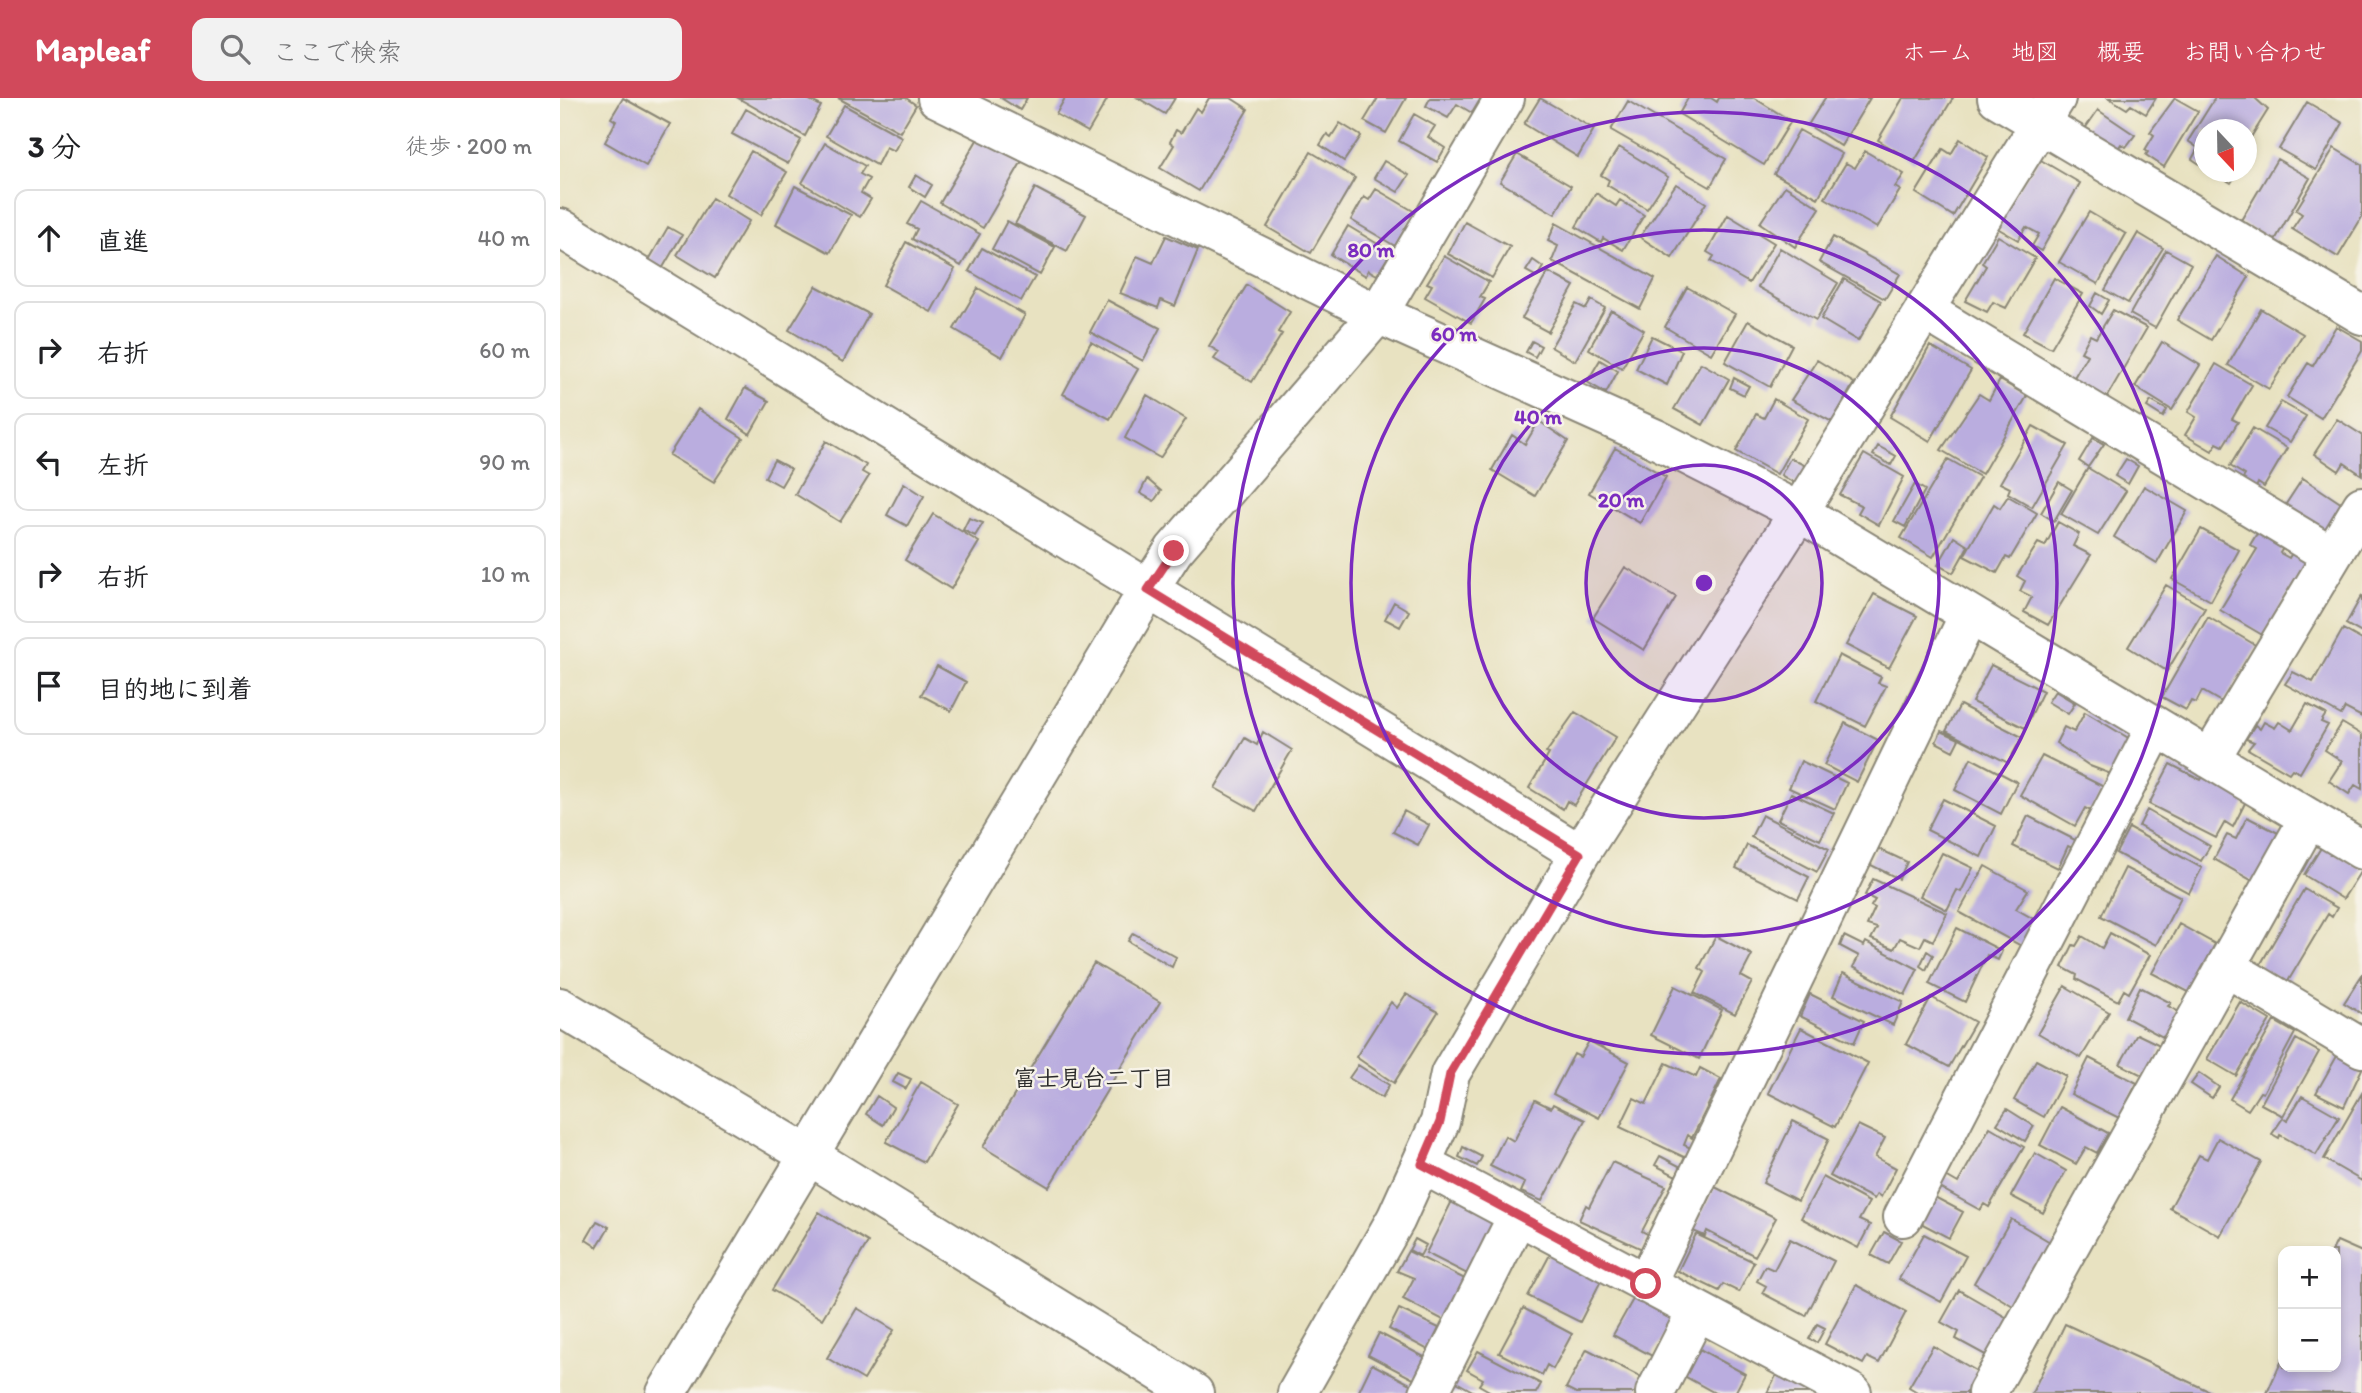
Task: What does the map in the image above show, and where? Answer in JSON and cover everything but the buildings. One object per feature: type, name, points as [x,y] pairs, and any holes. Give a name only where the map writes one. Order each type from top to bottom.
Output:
[{"type":"street","points":[[937,98],[1378,314],[1654,438],[1799,512],[2362,849]]},
{"type":"street","points":[[666,1393],[1148,590],[1174,551],[1378,314],[1505,98]]},
{"type":"street","points":[[1997,98],[2049,110],[2362,316]]},
{"type":"street","points":[[1297,1393],[1396,1219],[1440,1122],[1450,1074],[1580,854],[1799,512],[2049,110]]},
{"type":"street","points":[[560,228],[1580,854]]},
{"type":"street","points":[[1924,310],[2331,555]]},
{"type":"street","points":[[2210,759],[2331,555],[2359,517]]},
{"type":"street","points":[[1646,1284],[1969,615]]},
{"type":"street","points":[[1903,1217],[2156,727]]},
{"type":"street","points":[[1987,1393],[2309,818]]},
{"type":"street","points":[[2226,967],[2362,1048]]},
{"type":"street","points":[[560,1007],[810,1156],[1194,1393]]},
{"type":"street","points":[[1422,1164],[1852,1393]]},
{"type":"street","points":[[1429,1393],[1518,1215]]},
{"type":"street","points":[[1655,1393],[1697,1311]]},
{"type":"district","name":"富士見台二丁目","points":[[1094,1078]]},
{"type":"route","points":[[1174,551],[1148,590],[1580,854],[1450,1074],[1440,1122],[1422,1164],[1646,1284]]}]
